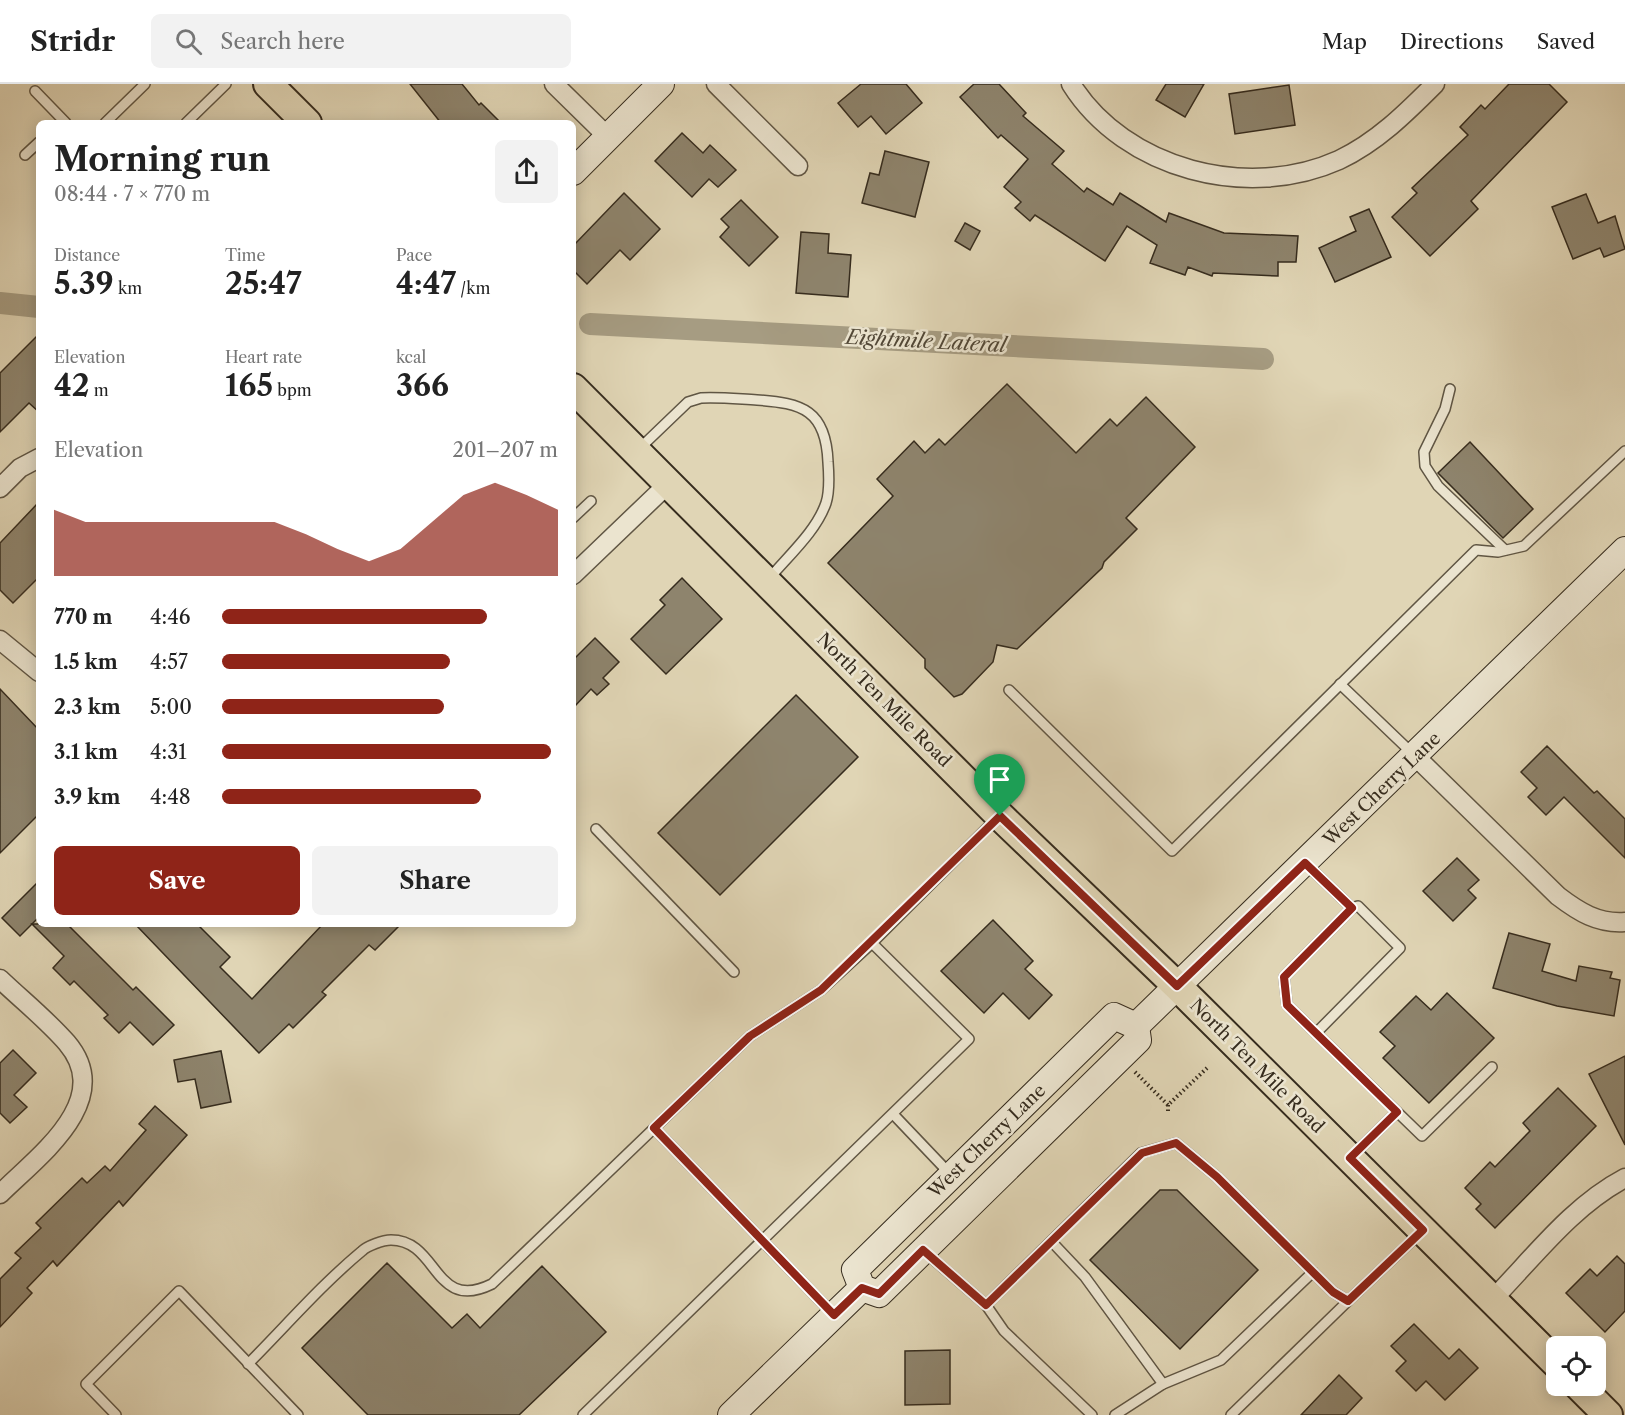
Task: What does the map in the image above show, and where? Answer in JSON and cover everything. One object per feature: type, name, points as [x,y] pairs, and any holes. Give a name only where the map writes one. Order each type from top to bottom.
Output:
[{"type":"main road","points":[[268,84],[304,120]]},
{"type":"main road","points":[[576,169],[661,84]]},
{"type":"main road","name":"North Ten Mile Road","points":[[576,391],[1000,816],[1177,986],[1546,1353]]},
{"type":"main road","name":"West Cherry Lane","points":[[1136,1026],[1416,757],[1625,550]]},
{"type":"main road","name":"West Cherry Lane","points":[[1114,1016],[1136,1026],[1138,1040],[879,1294],[862,1288],[855,1270],[1114,1016]]},
{"type":"main road","points":[[731,1415],[862,1288]]},
{"type":"main road","points":[[1589,1396],[1608,1415]]},
{"type":"street","points":[[554,84],[608,137]]},
{"type":"street","points":[[716,84],[798,166]]},
{"type":"street","points":[[1071,84],[1093,111],[1134,145],[1166,161],[1208,174],[1234,178],[1269,177],[1313,170],[1338,160],[1384,133],[1435,84]]},
{"type":"street","points":[[0,488],[20,468],[36,460]]},
{"type":"street","points":[[576,572],[669,483]]},
{"type":"street","points":[[0,640],[36,670]]},
{"type":"street","points":[[1416,757],[1558,896],[1580,913],[1611,923],[1625,922]]},
{"type":"street","points":[[0,979],[68,1045],[78,1064],[82,1085],[77,1110],[63,1132],[0,1194]]},
{"type":"street","points":[[1493,1299],[1580,1208],[1602,1191],[1625,1178]]},
{"type":"lane","points":[[108,120],[146,84]]},
{"type":"lane","points":[[189,120],[226,84]]},
{"type":"lane","points":[[35,91],[60,120]]},
{"type":"lane","points":[[25,155],[36,145]]},
{"type":"lane","points":[[1450,389],[1445,409],[1424,452],[1425,466],[1438,486],[1505,550]]},
{"type":"lane","points":[[637,451],[688,402],[701,398],[786,401],[803,407],[816,421],[824,435],[829,478],[826,502],[817,521],[767,582]]},
{"type":"lane","points":[[1009,690],[1172,851],[1476,550],[1505,550],[1524,546],[1625,451]]},
{"type":"lane","points":[[576,515],[591,501]]},
{"type":"lane","points":[[1340,684],[1416,757]]},
{"type":"lane","points":[[248,1364],[364,1249],[390,1240],[411,1244],[456,1291],[474,1293],[492,1284],[750,1036],[821,990],[872,943],[1000,816]]},
{"type":"lane","points":[[596,829],[734,972]]},
{"type":"lane","points":[[1305,863],[1352,908]]},
{"type":"lane","points":[[1316,1033],[1400,948],[1358,906],[1352,908],[1284,977],[1287,1005],[1422,1136],[1492,1066]]},
{"type":"lane","points":[[583,1415],[969,1039],[872,943]]},
{"type":"lane","points":[[1350,1158],[1397,1112]]},
{"type":"lane","points":[[893,1114],[951,1176]]},
{"type":"lane","points":[[654,1128],[834,1315]]},
{"type":"lane","points":[[986,1305],[1142,1153],[1176,1143],[1217,1177],[1333,1292],[1348,1301]]},
{"type":"lane","points":[[1231,1415],[1423,1230]]},
{"type":"lane","points":[[1052,1242],[1085,1277],[1163,1384]]},
{"type":"lane","points":[[923,1250],[986,1305],[1004,1331],[1092,1415]]},
{"type":"lane","points":[[1115,1415],[1163,1384],[1221,1360],[1313,1272]]},
{"type":"lane","points":[[116,1415],[86,1384],[179,1291],[298,1415]]},
{"type":"path","points":[[1168,1105],[1207,1068]]},
{"type":"path","points":[[1132,1070],[1168,1105],[1168,1113]]},
{"type":"building","points":[[410,84],[462,84],[479,105],[481,103],[498,120],[439,120]]},
{"type":"building","points":[[861,84],[906,84],[922,103],[886,134],[871,116],[858,127],[838,103]]},
{"type":"building","points":[[974,84],[999,84],[1026,113],[1023,116],[1064,151],[1052,164],[1084,192],[1087,188],[1113,205],[1120,193],[1166,222],[1169,213],[1224,233],[1298,236],[1296,262],[1278,262],[1278,276],[1213,273],[1212,276],[1188,267],[1185,275],[1150,263],[1157,245],[1127,226],[1105,261],[1035,215],[1030,221],[1015,208],[1021,202],[1004,187],[1028,159],[1001,135],[998,138],[960,97]]},
{"type":"building","points":[[1166,84],[1204,84],[1185,117],[1156,100]]},
{"type":"building","points":[[1509,84],[1549,84],[1567,102],[1471,201],[1478,209],[1430,256],[1392,217],[1417,193],[1412,188],[1468,135],[1460,127],[1481,105],[1485,109]]},
{"type":"building","points":[[1289,85],[1295,125],[1235,134],[1229,94]]},
{"type":"building","points":[[682,133],[703,153],[710,145],[736,170],[718,187],[709,179],[692,197],[655,161]]},
{"type":"building","points":[[885,151],[929,162],[915,217],[862,203],[870,173],[879,175]]},
{"type":"building","points":[[624,193],[660,229],[630,260],[620,250],[587,284],[576,273],[576,243]]},
{"type":"building","points":[[1586,194],[1598,223],[1615,216],[1625,249],[1604,257],[1600,248],[1573,259],[1552,207]]},
{"type":"building","points":[[741,200],[778,237],[749,266],[720,237],[729,227],[721,219]]},
{"type":"building","points":[[1369,209],[1391,257],[1335,282],[1319,248],[1356,231],[1350,217]]},
{"type":"building","points":[[965,223],[980,231],[970,250],[955,241]]},
{"type":"building","points":[[801,232],[829,234],[828,253],[851,255],[848,297],[796,293]]},
{"type":"building","points":[[36,337],[36,409],[29,403],[0,432],[0,373]]},
{"type":"building","points":[[1007,384],[1076,453],[1110,419],[1117,426],[1146,397],[1195,447],[1126,518],[1137,529],[1104,562],[1102,568],[1017,649],[997,645],[993,662],[962,694],[954,697],[925,668],[925,659],[828,563],[893,496],[877,479],[914,441],[925,453],[939,439],[945,445]]},
{"type":"building","points":[[1470,442],[1533,509],[1503,538],[1438,473]]},
{"type":"building","points":[[36,505],[36,580],[13,603],[0,590],[0,543]]},
{"type":"building","points":[[682,578],[722,619],[666,674],[631,639],[665,605],[660,600]]},
{"type":"building","points":[[595,638],[619,662],[603,678],[609,684],[597,695],[591,689],[576,705],[576,657]]},
{"type":"building","points":[[0,689],[36,727],[36,817],[0,853]]},
{"type":"building","points":[[796,695],[858,757],[720,895],[658,833]]},
{"type":"building","points":[[1547,746],[1594,793],[1597,791],[1625,819],[1625,858],[1564,797],[1546,815],[1528,797],[1537,788],[1521,772]]},
{"type":"building","points":[[1457,858],[1479,880],[1468,890],[1476,898],[1453,921],[1423,891]]},
{"type":"building","points":[[36,884],[36,920],[20,936],[2,918]]},
{"type":"building","points":[[993,920],[1033,961],[1025,969],[1052,995],[1029,1019],[1003,993],[984,1013],[941,971]]},
{"type":"building","points":[[32,924],[36,924],[36,927],[70,927],[133,990],[136,987],[174,1025],[153,1045],[130,1022],[119,1033],[104,1018],[108,1015],[74,981],[70,985],[53,968],[64,956]]},
{"type":"building","points":[[138,927],[200,927],[230,957],[220,967],[252,999],[320,927],[398,927],[375,950],[369,945],[322,992],[326,995],[293,1028],[289,1024],[259,1053]]},
{"type":"building","points":[[1509,933],[1550,944],[1542,971],[1576,981],[1579,966],[1612,972],[1610,978],[1620,980],[1614,1016],[1557,1006],[1493,988]]},
{"type":"building","points":[[1447,993],[1494,1038],[1429,1103],[1383,1058],[1395,1046],[1380,1032],[1416,996],[1431,1010]]},
{"type":"building","points":[[13,1050],[36,1073],[14,1095],[27,1107],[10,1123],[0,1113],[0,1063]]},
{"type":"building","points":[[221,1051],[231,1102],[201,1108],[195,1079],[178,1082],[174,1060]]},
{"type":"building","points":[[1625,1056],[1625,1145],[1589,1074]]},
{"type":"building","points":[[1558,1088],[1596,1126],[1495,1228],[1476,1209],[1481,1204],[1465,1188],[1490,1162],[1495,1167],[1530,1131],[1523,1123]]},
{"type":"building","points":[[155,1106],[187,1135],[123,1206],[119,1201],[57,1266],[53,1261],[27,1288],[32,1293],[0,1327],[0,1279],[21,1258],[15,1253],[41,1228],[36,1223],[82,1178],[87,1183],[105,1166],[110,1171],[146,1130],[139,1124]]},
{"type":"building","points":[[1160,1190],[1177,1190],[1258,1270],[1180,1349],[1090,1260]]},
{"type":"building","points":[[1617,1256],[1625,1264],[1625,1311],[1605,1332],[1566,1293],[1590,1269],[1597,1276]]},
{"type":"building","points":[[387,1263],[452,1328],[467,1314],[480,1328],[542,1266],[606,1332],[519,1415],[368,1415],[302,1348]]},
{"type":"building","points":[[1414,1324],[1449,1359],[1459,1349],[1478,1368],[1445,1400],[1426,1381],[1416,1391],[1396,1371],[1406,1361],[1391,1346]]},
{"type":"building","points":[[950,1350],[950,1404],[905,1405],[905,1351]]},
{"type":"building","points":[[1339,1375],[1362,1398],[1346,1415],[1301,1415]]},
{"type":"waterway","name":"Eightmile Lateral","points":[[0,303],[36,307]]},
{"type":"waterway","name":"Eightmile Lateral","points":[[590,324],[1263,359]]},
{"type":"route","points":[[1000,816],[1177,986],[1305,863],[1352,908],[1284,977],[1287,1005],[1397,1112],[1350,1158],[1423,1230],[1348,1301],[1333,1292],[1217,1177],[1176,1143],[1142,1153],[986,1305],[923,1250],[879,1294],[862,1288],[834,1315],[654,1128],[750,1036],[821,990],[872,943],[1000,816]]}]
